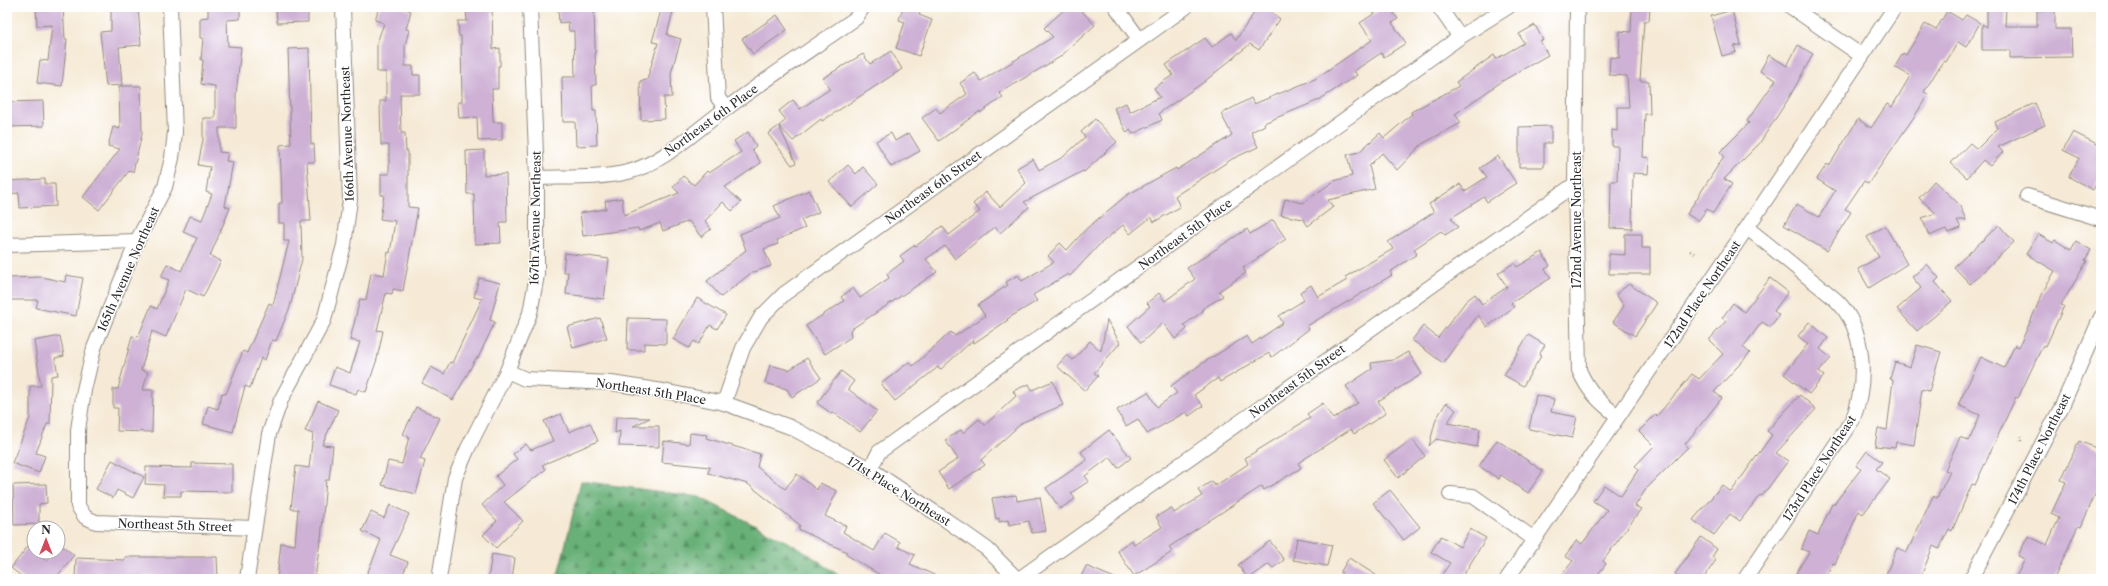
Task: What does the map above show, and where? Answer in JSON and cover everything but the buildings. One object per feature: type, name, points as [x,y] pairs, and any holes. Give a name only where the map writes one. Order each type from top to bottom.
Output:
[{"type":"street","name":"165th Avenue Northeast","points":[[96,522],[85,517],[78,506],[78,430],[84,390],[94,348],[137,241],[165,187],[172,158],[175,132],[170,7]]},
{"type":"street","name":"166th Avenue Northeast","points":[[247,579],[269,434],[281,400],[324,320],[344,245],[350,200],[342,7]]},
{"type":"street","name":"167th Avenue Northeast","points":[[439,579],[455,478],[468,448],[508,371],[530,313],[536,275],[537,178],[530,7]]},
{"type":"street","points":[[713,7],[718,98],[726,108]]},
{"type":"street","name":"Northeast 6th Place","points":[[537,178],[609,175],[629,172],[652,162],[681,144],[726,108],[856,18],[863,7]]},
{"type":"street","points":[[1116,7],[1139,39]]},
{"type":"street","name":"Northeast 6th Street","points":[[724,403],[743,348],[761,317],[784,294],[1139,39],[1186,7]]},
{"type":"street","points":[[1439,7],[1460,37]]},
{"type":"street","name":"Northeast 5th Place","points":[[870,469],[879,452],[1460,37],[1508,7]]},
{"type":"street","name":"172nd Avenue Northeast","points":[[1577,7],[1575,184],[1579,370],[1586,386],[1598,401],[1618,416]]},
{"type":"street","points":[[1791,7],[1862,56]]},
{"type":"street","name":"172nd Place Northeast","points":[[1507,579],[1747,228],[1895,7]]},
{"type":"street","name":"Northeast 5th Street","points":[[1018,579],[1575,184]]},
{"type":"street","points":[[2027,196],[2101,219]]},
{"type":"street","name":"173rd Place Northeast","points":[[1745,579],[1853,419],[1860,402],[1862,377],[1860,351],[1853,326],[1838,302],[1747,228]]},
{"type":"street","points":[[7,245],[137,241]]},
{"type":"street","name":"174th Place Northeast","points":[[1971,579],[2062,406],[2101,317]]},
{"type":"street","name":"Northeast 5th Place","points":[[508,371],[525,379],[611,383],[724,403]]},
{"type":"street","name":"171st Place Northeast","points":[[724,403],[790,427],[870,469],[987,549],[1018,579]]},
{"type":"street","points":[[1450,494],[1473,496],[1534,539]]},
{"type":"street","name":"Northeast 5th Street","points":[[96,522],[254,528]]},
{"type":"path","points":[[1690,251],[1695,254]]},
{"type":"path","points":[[2021,436],[2021,441]]},
{"type":"green space","points":[[581,481],[699,497],[801,549],[844,579],[557,579]]}]
